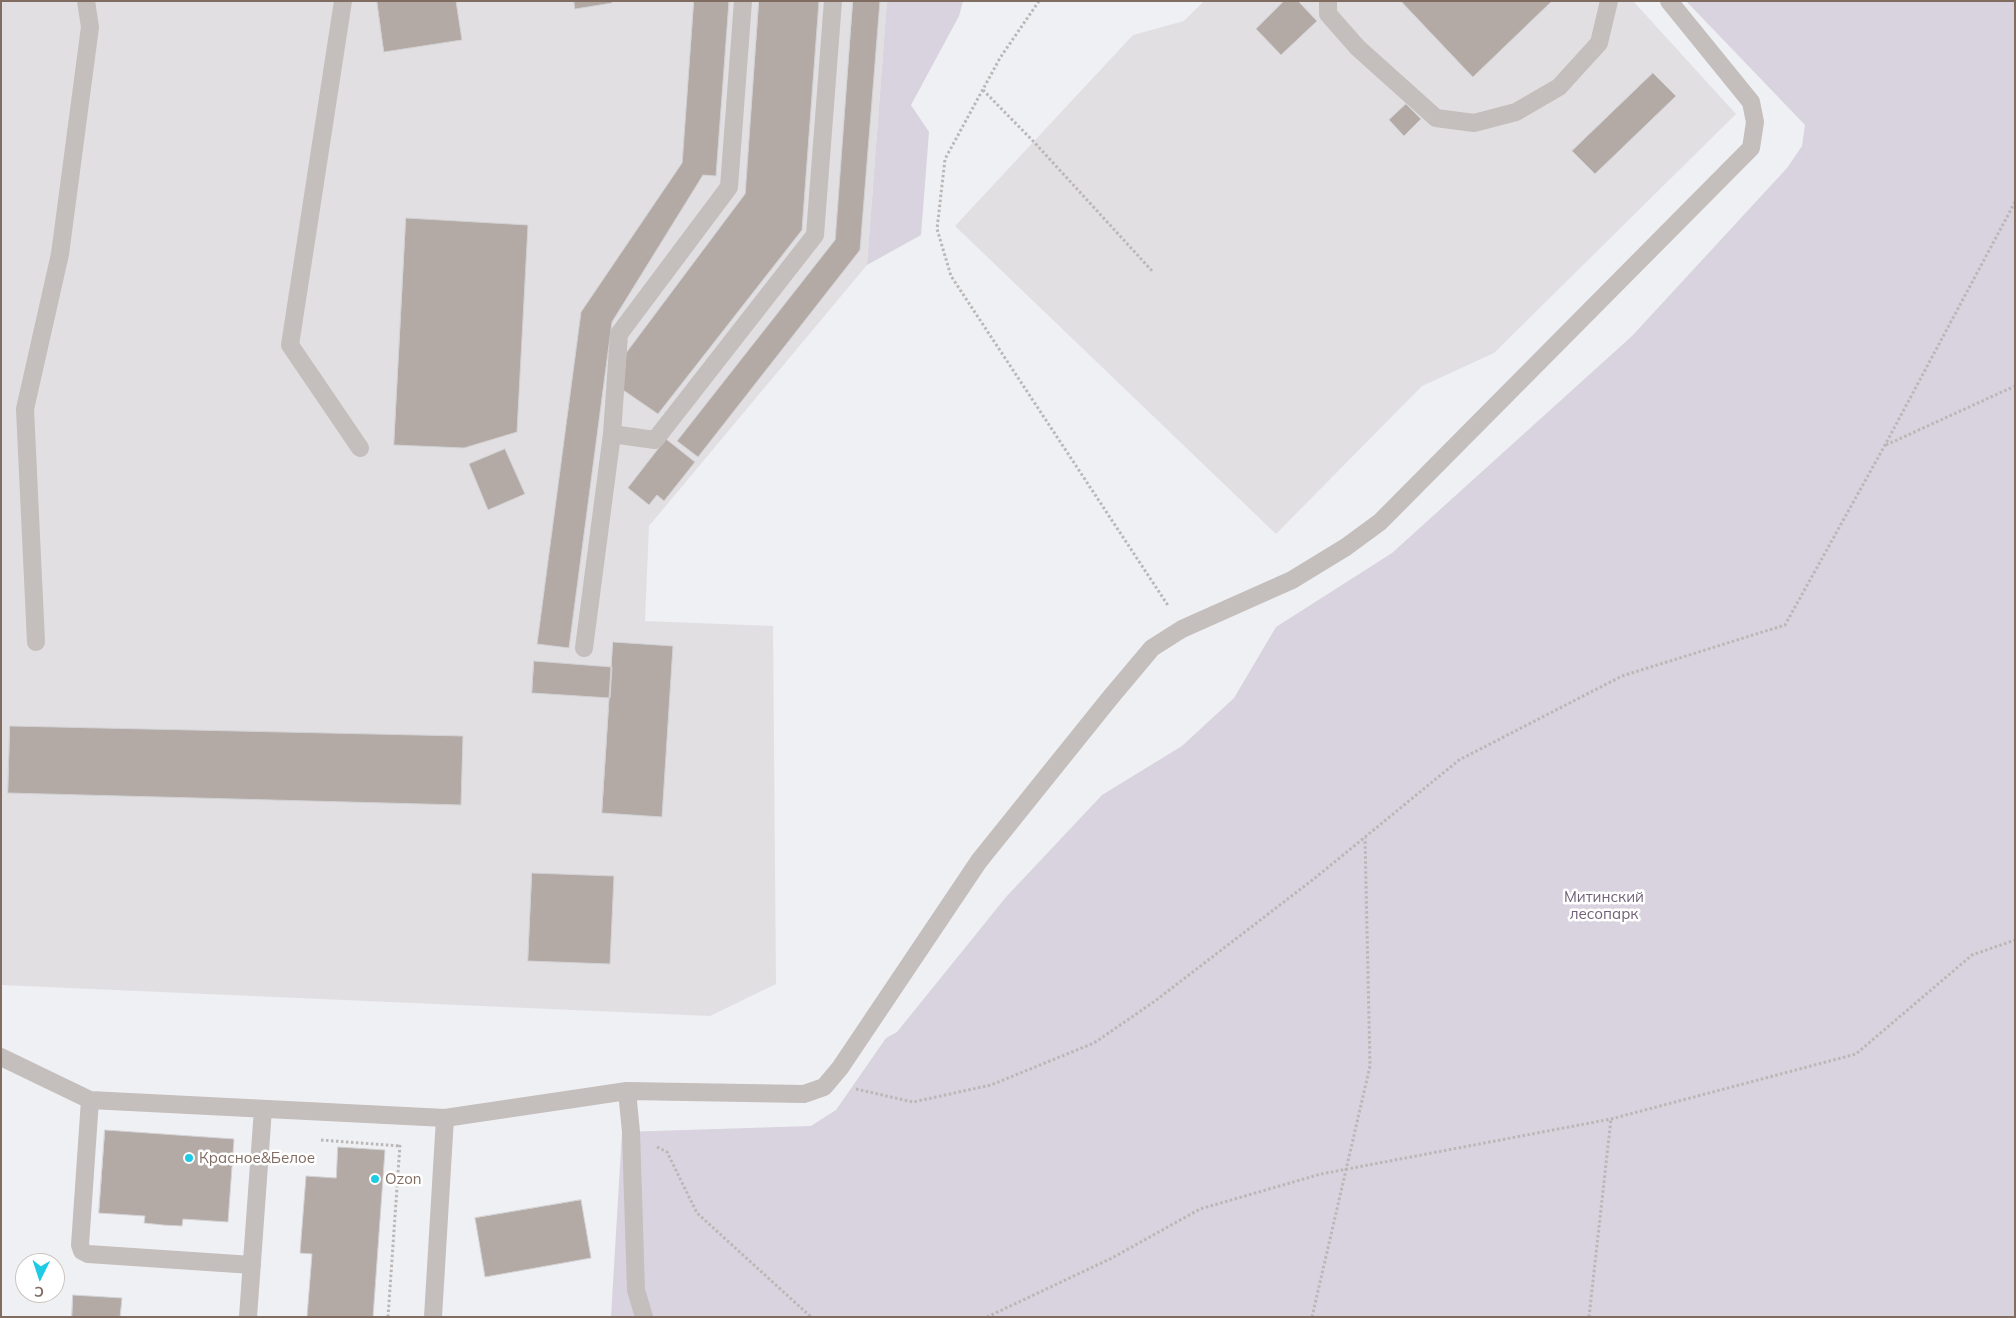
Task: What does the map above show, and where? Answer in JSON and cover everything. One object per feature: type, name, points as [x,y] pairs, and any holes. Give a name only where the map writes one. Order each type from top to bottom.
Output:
[{"type":"lane","points":[[36,642],[25,409],[60,254],[90,27],[86,1]]},
{"type":"lane","points":[[344,1],[290,345],[360,448]]},
{"type":"lane","points":[[584,648],[612,434],[619,334],[729,187],[743,1]]},
{"type":"lane","points":[[612,434],[654,440],[814,235],[833,1]]},
{"type":"lane","points":[[1328,1],[1328,14],[1358,48],[1436,118],[1474,124],[1516,112],[1558,87],[1599,43],[1608,1]]},
{"type":"lane","points":[[1,1057],[90,1100],[445,1118],[627,1091],[804,1094],[824,1087],[840,1068],[979,861],[1152,648],[1182,629],[1292,580],[1346,547],[1380,522],[1751,148],[1755,122],[1751,102],[1669,1]]},
{"type":"lane","points":[[627,1091],[636,1290],[644,1317]]},
{"type":"lane","points":[[90,1100],[80,1244],[82,1251],[88,1254],[252,1265]]},
{"type":"lane","points":[[248,1317],[263,1109]]},
{"type":"lane","points":[[433,1317],[445,1118]]},
{"type":"path","points":[[1039,1],[1000,58],[945,159],[937,228],[951,276],[1182,629]]},
{"type":"path","points":[[983,90],[1034,142],[1153,272]]},
{"type":"path","points":[[828,1081],[868,1093],[912,1102],[991,1085],[1094,1043],[1155,1002],[1365,837],[1459,760],[1622,676],[1785,625],[1885,445],[2015,202]]},
{"type":"path","points":[[1885,445],[2015,386]]},
{"type":"path","points":[[1312,1317],[1370,1066],[1365,837]]},
{"type":"path","points":[[987,1317],[1112,1258],[1200,1209],[1321,1174],[1611,1119],[1856,1054],[1972,955],[2015,940]]},
{"type":"path","points":[[388,1317],[402,1116]]},
{"type":"path","points":[[1588,1317],[1611,1119]]},
{"type":"path","points":[[630,1132],[667,1152],[697,1213],[811,1317]]},
{"type":"shaded area","points":[[1,1],[887,1],[867,265],[649,526],[645,621],[773,626],[776,984],[710,1016],[1,985]]},
{"type":"shaded area","points":[[1204,1],[1633,1],[1736,114],[1494,353],[1422,386],[1276,534],[955,226],[1133,35],[1184,21]]},
{"type":"green space","points":[[887,1],[963,1],[959,16],[911,105],[929,132],[921,235],[867,265]]},
{"type":"green space","name":"Митинский лесопарк","points":[[1686,1],[2015,1],[2015,1317],[611,1317],[622,1132],[811,1126],[836,1110],[886,1038],[897,1032],[1006,897],[1102,795],[1182,746],[1234,698],[1276,627],[1392,553],[1632,336],[1787,168],[1802,146],[1805,125]]},
{"type":"building","points":[[377,1],[456,1],[462,40],[384,52]]},
{"type":"building","points":[[574,1],[612,1],[612,3],[575,9]]},
{"type":"building","points":[[694,1],[729,1],[716,176],[703,175],[612,322],[569,648],[537,644],[581,312],[682,163]]},
{"type":"building","points":[[759,1],[819,1],[802,230],[658,414],[623,390],[626,353],[745,194]]},
{"type":"building","points":[[853,1],[880,1],[860,250],[698,457],[677,441],[835,240]]},
{"type":"building","points":[[1284,1],[1298,1],[1317,21],[1281,55],[1256,29]]},
{"type":"building","points":[[1401,1],[1552,1],[1473,77]]},
{"type":"building","points":[[1653,73],[1676,96],[1595,174],[1572,151]]},
{"type":"building","points":[[1406,104],[1421,119],[1404,136],[1389,120]]},
{"type":"building","points":[[406,218],[528,225],[517,432],[464,448],[394,445]]},
{"type":"building","points":[[666,439],[695,462],[664,501],[657,495],[649,505],[628,488]]},
{"type":"building","points":[[505,449],[525,494],[488,510],[469,464]]},
{"type":"building","points":[[613,642],[673,646],[662,817],[602,813]]},
{"type":"building","points":[[534,661],[612,667],[610,698],[532,693]]},
{"type":"building","points":[[10,726],[463,736],[461,805],[8,793]]},
{"type":"building","points":[[532,873],[614,876],[610,964],[528,961]]},
{"type":"building","points":[[105,1130],[234,1139],[228,1222],[183,1219],[182,1226],[163,1225],[144,1223],[145,1216],[99,1213]]},
{"type":"building","points":[[338,1147],[385,1150],[373,1317],[307,1317],[312,1254],[300,1253],[306,1176],[336,1178]]},
{"type":"building","points":[[581,1200],[591,1258],[485,1277],[475,1218]]},
{"type":"building","points":[[73,1295],[122,1298],[120,1317],[72,1317]]},
{"type":"place","name":"Красное&Белое","points":[[189,1158]]},
{"type":"place","name":"Ozon","points":[[375,1179]]}]
